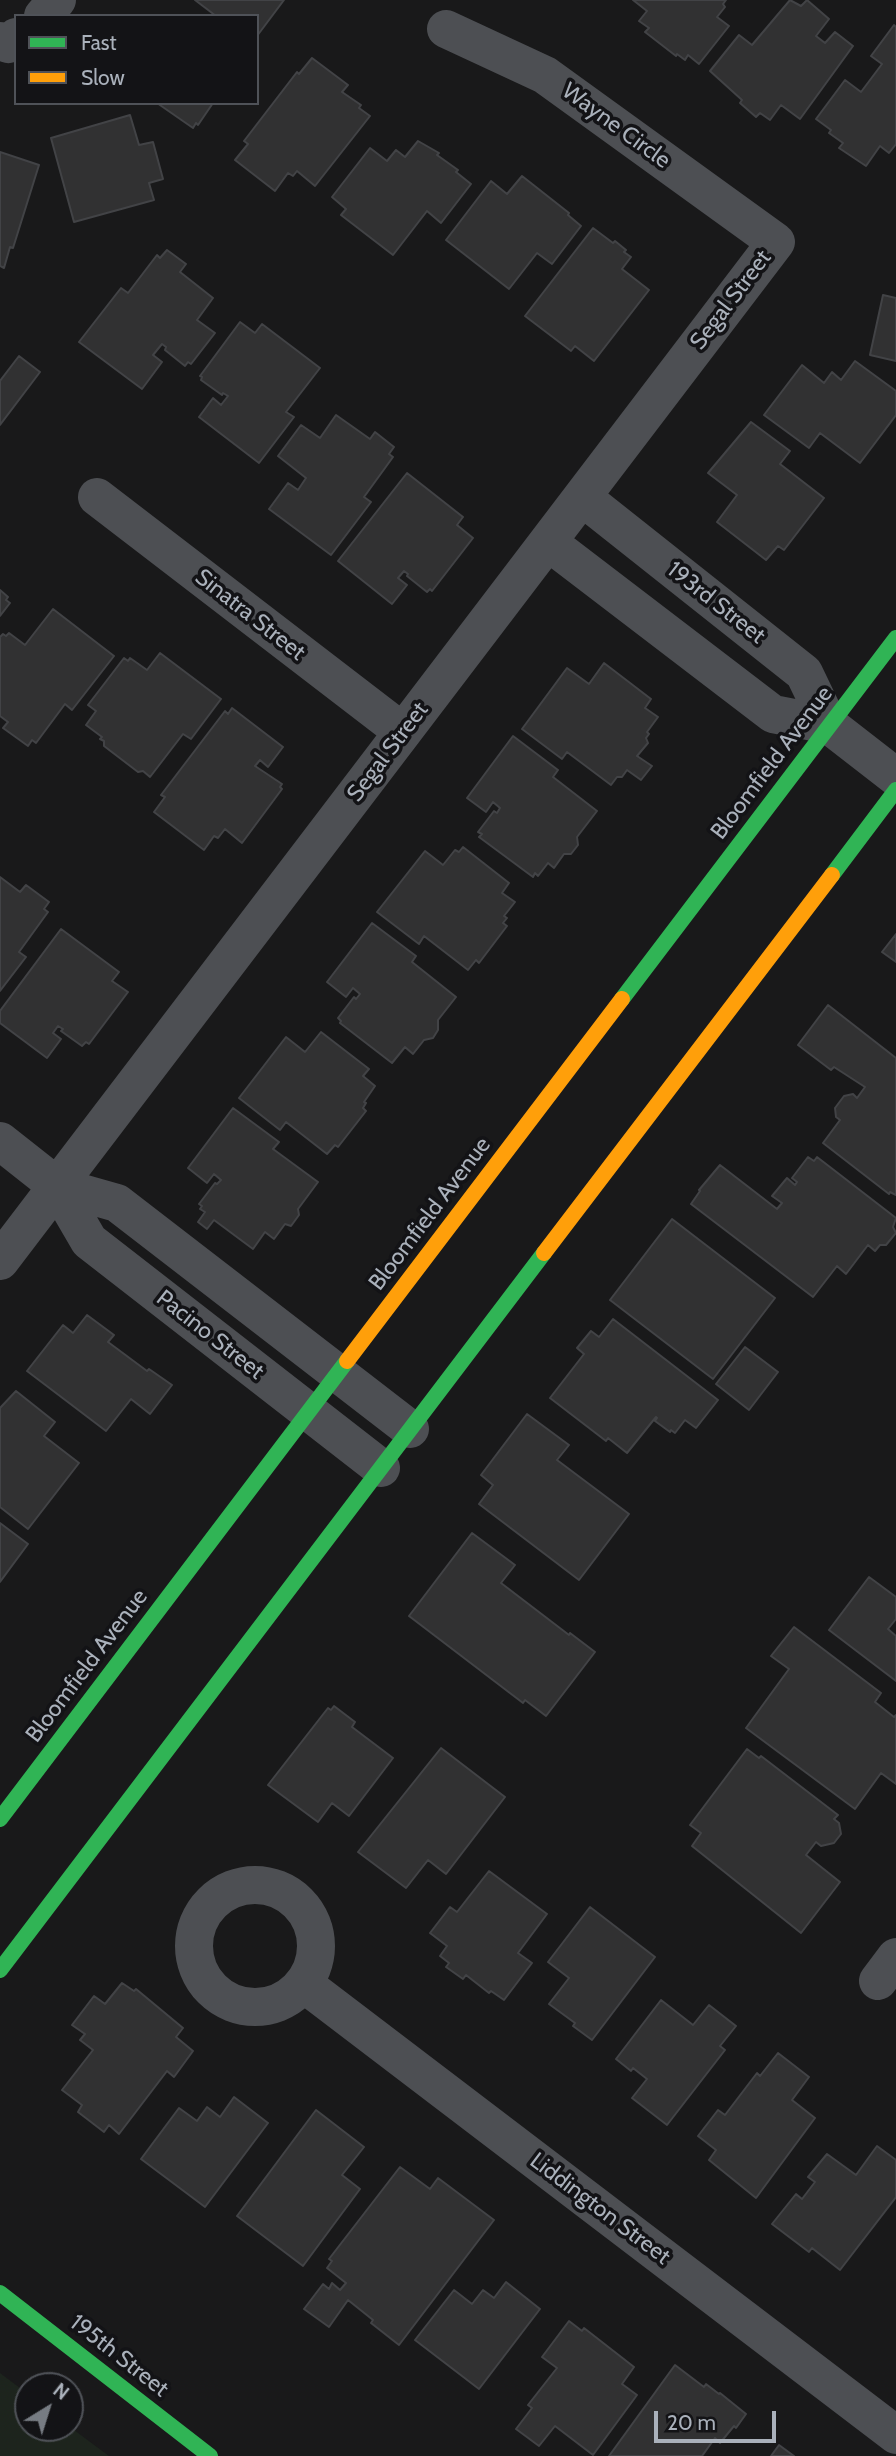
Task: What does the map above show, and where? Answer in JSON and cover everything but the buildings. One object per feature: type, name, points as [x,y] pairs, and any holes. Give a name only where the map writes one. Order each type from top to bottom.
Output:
[{"type":"street","points":[[45,14],[57,0]]},
{"type":"street","name":"Wayne Circle","points":[[446,29],[545,75],[776,242]]},
{"type":"street","name":"Segal Street","points":[[0,1261],[776,242]]},
{"type":"street","name":"193rd Street","points":[[582,496],[804,673],[829,725],[896,777]]},
{"type":"street","name":"Sinatra Street","points":[[97,497],[403,732]]},
{"type":"street","name":"193rd Street","points":[[548,542],[773,714],[829,725]]},
{"type":"street","name":"Bloomfield Avenue","points":[[0,1819],[896,638]]},
{"type":"street","points":[[0,1970],[896,790]]},
{"type":"street","name":"Pacino Street","points":[[0,1141],[57,1186],[89,1241],[381,1468]]},
{"type":"street","name":"Pacino Street","points":[[57,1186],[117,1203],[410,1429]]},
{"type":"street","name":"Liddington Street","points":[[304,1984],[896,2435]]},
{"type":"street","name":"195th Street","points":[[0,2293],[210,2456]]},
{"type":"shaded area","points":[[0,2373],[14,2384],[14,2442],[84,2442],[84,2437],[109,2456],[0,2456]]},
{"type":"traffic: fast","points":[[622,999],[896,638]]},
{"type":"traffic: fast","points":[[832,875],[896,790]]},
{"type":"traffic: fast","points":[[0,1970],[544,1253]]},
{"type":"traffic: fast","points":[[0,1819],[347,1361]]},
{"type":"traffic: fast","points":[[0,2293],[210,2456]]},
{"type":"traffic: slow","points":[[544,1253],[832,875]]},
{"type":"traffic: slow","points":[[347,1361],[622,999]]}]
